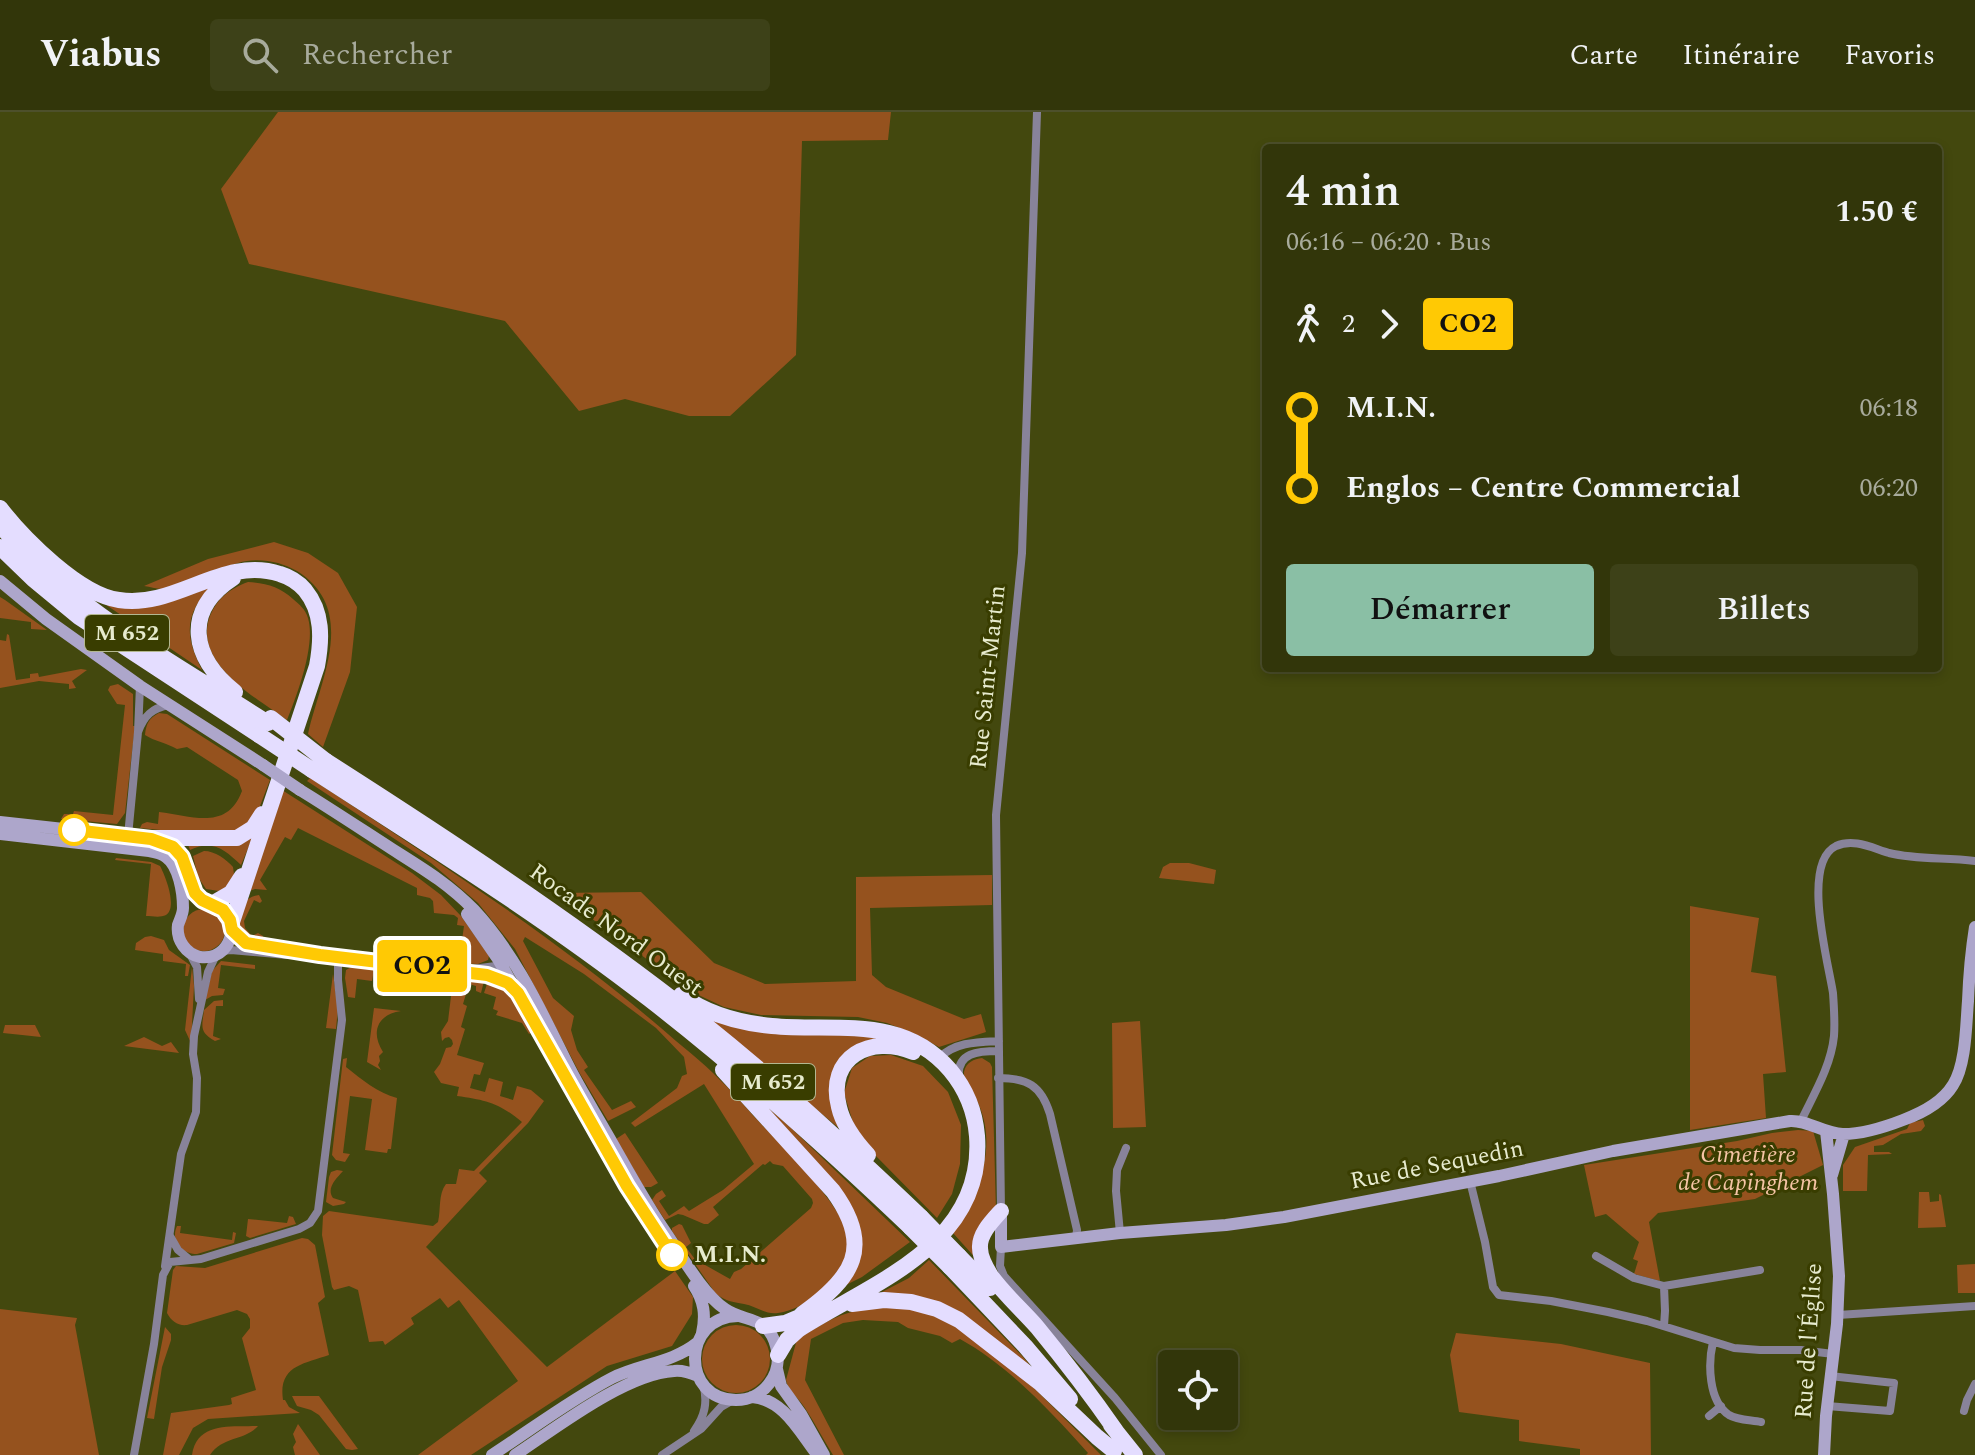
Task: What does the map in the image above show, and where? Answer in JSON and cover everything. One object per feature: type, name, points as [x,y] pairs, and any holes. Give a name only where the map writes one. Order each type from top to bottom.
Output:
[{"type":"highway","name":"M 652","points":[[0,508],[27,538],[72,577],[94,592],[112,599],[129,601],[161,597],[228,573],[253,569]]},
{"type":"highway","name":"M 652","points":[[0,525],[54,580],[89,607],[266,725]]},
{"type":"highway","name":"M 652","points":[[0,547],[79,617],[266,725]]},
{"type":"highway","points":[[231,928],[260,834],[276,788],[314,678],[320,650],[319,617],[312,599],[296,581],[271,571],[253,569],[224,584],[211,596],[200,616],[199,639],[206,660],[217,676],[266,725],[319,766]]},
{"type":"highway","name":"Rocade Nord Ouest","points":[[319,766],[516,885],[617,956],[804,1108],[955,1262],[1035,1336],[1135,1455]]},
{"type":"highway","name":"Rocade Nord Ouest","points":[[319,766],[647,997],[916,1222]]},
{"type":"highway","points":[[136,837],[225,839],[243,836],[257,823],[276,788]]},
{"type":"highway","points":[[210,904],[222,900],[236,887],[260,834]]},
{"type":"highway","points":[[617,956],[699,1006],[725,1017],[774,1026],[879,1030],[905,1038],[939,1058],[941,1070],[971,1103],[978,1144],[975,1173],[960,1210],[946,1230],[918,1257],[894,1274],[798,1330],[787,1340],[778,1362]]},
{"type":"highway","points":[[647,997],[743,1090],[827,1183],[847,1212],[855,1239],[849,1269],[833,1289],[794,1319]]},
{"type":"highway","points":[[763,1326],[780,1325],[794,1319],[857,1287],[898,1261],[918,1245],[949,1211],[964,1178],[968,1142],[963,1111],[952,1081],[912,1052],[895,1046],[865,1048],[853,1056],[842,1071],[837,1087],[841,1117],[916,1222]]},
{"type":"highway","points":[[1001,1211],[982,1237],[979,1250],[990,1275],[1075,1374],[1116,1431]]},
{"type":"highway","points":[[982,1237],[994,1236],[1001,1243]]},
{"type":"highway","name":"Rocade Nord Ouest","points":[[955,1262],[1116,1453]]},
{"type":"highway","points":[[839,1307],[869,1301],[898,1300],[924,1304],[949,1314],[971,1327],[1028,1373],[1116,1453]]},
{"type":"street","name":"Rue Saint-Martin","points":[[1001,1243],[996,815],[1022,561],[1037,112]]},
{"type":"street","points":[[0,584],[140,686],[435,875],[460,897],[486,924],[521,973],[569,1068],[643,1198],[711,1297],[738,1316]]},
{"type":"street","points":[[136,837],[140,686]]},
{"type":"street","points":[[138,732],[148,714],[169,705]]},
{"type":"street","points":[[0,822],[136,837],[166,844],[178,852],[195,893],[225,912],[231,928],[230,940],[209,968],[198,1012]]},
{"type":"street","points":[[0,834],[163,854],[170,860],[177,876],[182,898],[178,935],[197,967],[198,1012],[193,1054],[197,1078],[196,1112],[181,1154],[154,1344],[134,1455]]},
{"type":"street","points":[[1801,1121],[1826,1069],[1834,1038],[1833,1000],[1819,899],[1819,872],[1826,854],[1834,847],[1852,843],[1917,858],[1975,861]]},
{"type":"street","points":[[396,851],[431,879],[482,934],[636,1202],[701,1297],[704,1309],[694,1358],[706,1396],[701,1421],[688,1438]]},
{"type":"street","points":[[182,916],[192,907],[210,904]]},
{"type":"street","points":[[1832,1182],[1834,1166],[1847,1134],[1883,1127],[1915,1115],[1936,1103],[1952,1088],[1963,1053],[1975,927]]},
{"type":"street","points":[[231,928],[249,944],[452,970],[499,979],[518,993]]},
{"type":"street","points":[[187,950],[203,957],[219,953],[320,955]]},
{"type":"street","points":[[163,1275],[170,1262],[201,1259],[299,1229],[310,1223],[318,1211],[342,1020],[338,957]]},
{"type":"street","points":[[452,970],[502,965],[511,966],[521,973]]},
{"type":"street","points":[[939,1058],[959,1045],[999,1046]]},
{"type":"street","points":[[952,1081],[965,1058],[999,1046]]},
{"type":"street","points":[[998,1078],[1026,1081],[1044,1097],[1077,1230],[1076,1238]]},
{"type":"street","name":"Rue de Sequedin","points":[[1001,1243],[1275,1219],[1622,1149],[1790,1121],[1801,1121],[1826,1131],[1847,1134]]},
{"type":"street","points":[[1826,1131],[1832,1182]]},
{"type":"street","points":[[1120,1233],[1117,1170],[1126,1148]]},
{"type":"street","points":[[1470,1181],[1496,1293],[1592,1308],[1751,1350],[1833,1354]]},
{"type":"street","name":"Rue de l'Église","points":[[1824,1455],[1838,1315],[1839,1264],[1832,1182]]},
{"type":"street","points":[[170,1229],[171,1239],[178,1250],[190,1260]]},
{"type":"street","points":[[1001,1243],[1000,1266],[1004,1276],[1115,1398],[1161,1455]]},
{"type":"street","points":[[1596,1256],[1634,1278],[1664,1286],[1760,1270]]},
{"type":"street","points":[[1664,1286],[1664,1326]]},
{"type":"street","points":[[1838,1315],[1975,1306]]},
{"type":"street","points":[[492,1455],[607,1381],[627,1371],[676,1357],[718,1320],[738,1316],[763,1326],[775,1341],[781,1386],[824,1455]]},
{"type":"street","points":[[1713,1342],[1710,1373],[1721,1406],[1730,1415],[1761,1422]]},
{"type":"street","points":[[752,1397],[767,1386],[778,1362]]},
{"type":"street","points":[[515,1455],[592,1404],[625,1386],[653,1376],[684,1371],[716,1395],[734,1400]]},
{"type":"street","points":[[1827,1406],[1890,1411],[1894,1383],[1830,1376]]},
{"type":"street","points":[[1964,1411],[1975,1384]]},
{"type":"street","points":[[662,1455],[707,1424],[721,1407],[734,1400],[752,1397],[766,1399],[778,1406],[818,1455]]},
{"type":"street","points":[[1709,1416],[1721,1406]]},
{"type":"green space","points":[[278,112],[891,112],[888,140],[802,141],[796,355],[730,416],[689,416],[625,399],[579,411],[505,321],[249,264],[221,189]]},
{"type":"green space","points":[[274,542],[308,553],[338,573],[357,607],[350,672],[323,747],[308,734],[330,647],[331,625],[327,605],[316,587],[297,571],[276,562],[261,560],[232,565],[171,588],[144,586],[208,559]]},
{"type":"green space","points":[[216,582],[198,603],[190,623],[192,645],[202,670],[93,596],[104,602]]},
{"type":"green space","points":[[248,582],[283,591],[300,605],[308,618],[308,656],[287,720],[231,678],[211,651],[207,635],[215,606],[235,588]]},
{"type":"green space","points":[[0,597],[47,630],[31,629],[31,622],[0,618]]},
{"type":"green space","points":[[7,634],[16,680],[30,678],[30,674],[38,673],[39,677],[87,670],[72,681],[76,688],[69,689],[69,684],[39,681],[0,688],[0,640],[6,641]]},
{"type":"green space","points":[[118,684],[133,694],[135,726],[125,813],[117,824],[61,819],[64,814],[73,814],[74,811],[113,815],[125,705],[117,704],[108,690],[110,686]]},
{"type":"green space","points":[[159,713],[167,714],[270,780],[255,819],[244,831],[181,832],[140,828],[147,822],[158,824],[159,812],[196,818],[218,816],[236,804],[242,791],[238,780],[187,747],[177,749],[145,735],[149,722]]},
{"type":"green space","points":[[310,778],[445,867],[577,960],[713,1073],[803,1169],[837,1212],[847,1236],[847,1247],[841,1267],[826,1286],[803,1304],[778,1313],[729,1301],[716,1294],[672,1228],[682,1225],[691,1243],[686,1247],[694,1258],[701,1254],[698,1261],[730,1279],[734,1272],[811,1208],[812,1199],[783,1166],[770,1161],[713,1207],[719,1215],[708,1224],[678,1214],[665,1220],[652,1200],[662,1190],[666,1196],[659,1201],[669,1216],[684,1206],[689,1211],[723,1190],[754,1164],[704,1084],[635,1127],[631,1123],[677,1088],[682,1076],[687,1074],[684,1057],[656,1028],[584,974],[525,937],[523,941],[553,998],[574,1016],[571,1030],[577,1050],[588,1067],[584,1070],[612,1110],[631,1101],[636,1107],[608,1121],[515,949],[478,903],[431,863],[307,781]]},
{"type":"green space","points":[[282,790],[441,895],[461,916],[489,956],[488,960],[478,964],[453,963],[460,954],[464,926],[457,925],[458,918],[434,913],[433,901],[417,895],[417,888],[298,828],[291,840],[285,837],[260,880],[267,890],[247,892]]},
{"type":"green space","points":[[258,825],[241,865],[218,848],[205,846],[190,850],[187,842]]},
{"type":"green space","points":[[204,851],[224,858],[233,867],[235,882],[219,891],[206,889],[198,877],[193,856]]},
{"type":"green space","points":[[116,858],[151,862],[160,866],[171,898],[166,915],[146,916],[151,864]]},
{"type":"green space","points":[[1170,863],[1189,863],[1216,870],[1214,884],[1159,878],[1163,867]]},
{"type":"green space","points":[[992,875],[992,905],[870,908],[872,975],[886,987],[964,1019],[981,1014],[986,1032],[939,1047],[887,1023],[858,1017],[761,1015],[724,1007],[690,991],[557,893],[641,892],[714,963],[765,984],[856,981],[856,877]]},
{"type":"green space","points":[[259,895],[262,901],[254,900],[244,921],[245,928],[252,936],[258,933],[263,936],[258,942],[243,932],[239,917],[244,902]]},
{"type":"green space","points":[[1690,906],[1759,918],[1751,972],[1776,976],[1786,1072],[1763,1074],[1766,1118],[1690,1130]]},
{"type":"green space","points":[[204,909],[219,915],[225,930],[219,945],[204,951],[189,945],[183,930],[189,915]]},
{"type":"green space","points":[[151,936],[164,940],[169,950],[190,965],[188,976],[185,976],[186,964],[163,961],[163,954],[135,950],[136,943]]},
{"type":"green space","points":[[221,961],[255,965],[255,969],[221,965],[218,988],[225,989],[223,995],[205,1000],[212,971]]},
{"type":"green space","points":[[355,965],[426,973],[425,976],[374,970],[372,981],[357,979],[355,998],[348,997],[345,978],[346,970]]},
{"type":"green space","points":[[192,967],[194,986],[191,1043],[185,1030]]},
{"type":"green space","points":[[333,974],[338,1008],[336,1029],[326,1028]]},
{"type":"green space","points":[[446,976],[484,981],[481,993],[476,991],[476,986],[469,984],[463,1004],[467,1006],[461,1027],[465,1029],[457,1055],[484,1063],[480,1075],[474,1074],[470,1088],[485,1092],[489,1078],[503,1082],[500,1096],[513,1100],[517,1086],[531,1090],[544,1101],[528,1123],[479,1173],[487,1181],[426,1247],[547,1367],[675,1271],[693,1297],[692,1314],[672,1346],[607,1366],[471,1455],[418,1455],[518,1381],[459,1300],[448,1308],[440,1298],[411,1318],[414,1324],[385,1345],[383,1341],[369,1342],[358,1290],[349,1286],[334,1290],[332,1287],[322,1235],[323,1216],[329,1211],[433,1226],[438,1222],[446,1184],[456,1184],[459,1169],[474,1171],[522,1122],[492,1103],[457,1096],[459,1087],[441,1083],[434,1072],[446,1048],[453,1044],[449,1037],[442,1041],[441,1032],[448,1021],[453,980],[446,979]]},
{"type":"green space","points":[[488,981],[510,996],[532,1032],[529,1034],[522,1023],[496,1015],[498,1011],[493,1009],[496,997],[484,993]]},
{"type":"green space","points":[[223,1000],[223,1006],[216,1006],[213,1036],[221,1039],[215,1041],[206,1035],[203,1028],[204,1010],[214,1001]]},
{"type":"green space","points":[[374,1008],[401,1011],[387,1016],[378,1025],[377,1038],[383,1052],[378,1065],[381,1070],[367,1062]]},
{"type":"green space","points":[[703,1015],[865,1033],[904,1042],[839,1067],[846,1134]]},
{"type":"green space","points":[[1140,1021],[1146,1127],[1113,1128],[1112,1023]]},
{"type":"green space","points":[[5,1025],[35,1025],[41,1037],[3,1033]]},
{"type":"green space","points":[[144,1037],[162,1046],[171,1042],[179,1053],[124,1046]]},
{"type":"green space","points":[[891,1055],[923,1066],[948,1092],[961,1125],[960,1164],[952,1194],[937,1218],[875,1155],[855,1129],[844,1093],[852,1068],[870,1056]]},
{"type":"green space","points":[[347,1058],[346,1067],[376,1089],[397,1098],[391,1149],[387,1153],[365,1150],[372,1099],[350,1096],[343,1153],[350,1154],[345,1162],[336,1160],[332,1155],[343,1059]]},
{"type":"green space","points":[[982,1058],[992,1067],[996,1210],[980,1263],[953,1233],[977,1188],[985,1156],[984,1122],[979,1105],[965,1081],[964,1072],[971,1062]]},
{"type":"green space","points":[[767,1107],[910,1242],[862,1277],[844,1286],[860,1236]]},
{"type":"green space","points":[[1923,1120],[1925,1126],[1921,1131],[1901,1134],[1883,1145],[1874,1146],[1874,1152],[1892,1154],[1868,1155],[1867,1191],[1843,1191],[1843,1165],[1855,1147],[1907,1129],[1910,1123]]},
{"type":"green space","name":"Cimetière de Capinghem","points":[[1798,1130],[1813,1131],[1823,1165],[1755,1199],[1658,1213],[1649,1222],[1660,1281],[1634,1274],[1638,1261],[1633,1259],[1639,1242],[1606,1214],[1595,1217],[1584,1165]]},
{"type":"green space","points":[[625,1133],[658,1183],[651,1187],[644,1187],[616,1139]]},
{"type":"green space","points":[[343,1171],[333,1184],[331,1194],[333,1198],[346,1202],[333,1206],[326,1202],[329,1177],[331,1172]]},
{"type":"green space","points":[[1919,1192],[1929,1192],[1930,1202],[1939,1201],[1941,1195],[1946,1227],[1918,1228]]},
{"type":"green space","points":[[289,1216],[296,1224],[250,1238],[246,1236],[248,1219],[287,1223]]},
{"type":"green space","points":[[177,1226],[181,1226],[180,1233],[232,1240],[233,1232],[236,1233],[234,1243],[192,1253],[182,1249],[176,1241]]},
{"type":"green space","points":[[302,1238],[315,1245],[325,1297],[318,1303],[329,1355],[294,1368],[284,1380],[283,1400],[300,1413],[208,1419],[193,1428],[179,1455],[163,1455],[171,1413],[229,1405],[232,1404],[231,1398],[256,1390],[242,1338],[250,1328],[247,1314],[237,1310],[187,1325],[175,1322],[167,1313],[173,1270],[176,1266],[205,1268]]},
{"type":"green space","points":[[929,1260],[1034,1370],[970,1320],[882,1292],[909,1278]]},
{"type":"green space","points":[[1975,1264],[1975,1293],[1958,1293],[1957,1265]]},
{"type":"green space","points":[[882,1307],[912,1308],[937,1315],[955,1325],[1017,1371],[1101,1455],[1086,1455],[1088,1453],[1028,1390],[995,1362],[960,1339],[952,1343],[898,1322],[863,1320],[843,1323],[811,1339],[805,1380],[844,1455],[833,1455],[803,1404],[787,1384],[797,1339],[847,1313]]},
{"type":"green space","points":[[0,1309],[77,1318],[75,1325],[99,1455],[0,1455]]},
{"type":"green space","points":[[729,1325],[743,1325],[755,1330],[765,1340],[770,1359],[765,1378],[755,1388],[743,1393],[729,1393],[717,1388],[707,1378],[702,1366],[702,1352],[707,1340],[717,1330]]},
{"type":"green space","points":[[165,1327],[171,1334],[171,1340],[162,1367],[154,1419],[147,1418]]},
{"type":"green space","points":[[1456,1333],[1561,1344],[1650,1363],[1651,1455],[1580,1455],[1580,1449],[1519,1441],[1519,1420],[1459,1412],[1450,1355]]},
{"type":"green space","points":[[292,1396],[319,1396],[358,1449],[346,1449],[319,1415],[297,1406]]},
{"type":"green space","points":[[298,1424],[320,1455],[295,1455],[293,1434]]},
{"type":"green space","points":[[258,1426],[221,1445],[210,1455],[192,1455],[195,1444],[208,1431]]},
{"type":"bus line","name":"CO2","points":[[74,830],[151,839],[173,847],[182,857],[198,896],[223,910],[232,930],[249,944],[452,970],[491,976],[508,983],[518,993],[627,1186],[672,1255]]},
{"type":"place","name":"M.I.N.","points":[[672,1255]]}]
